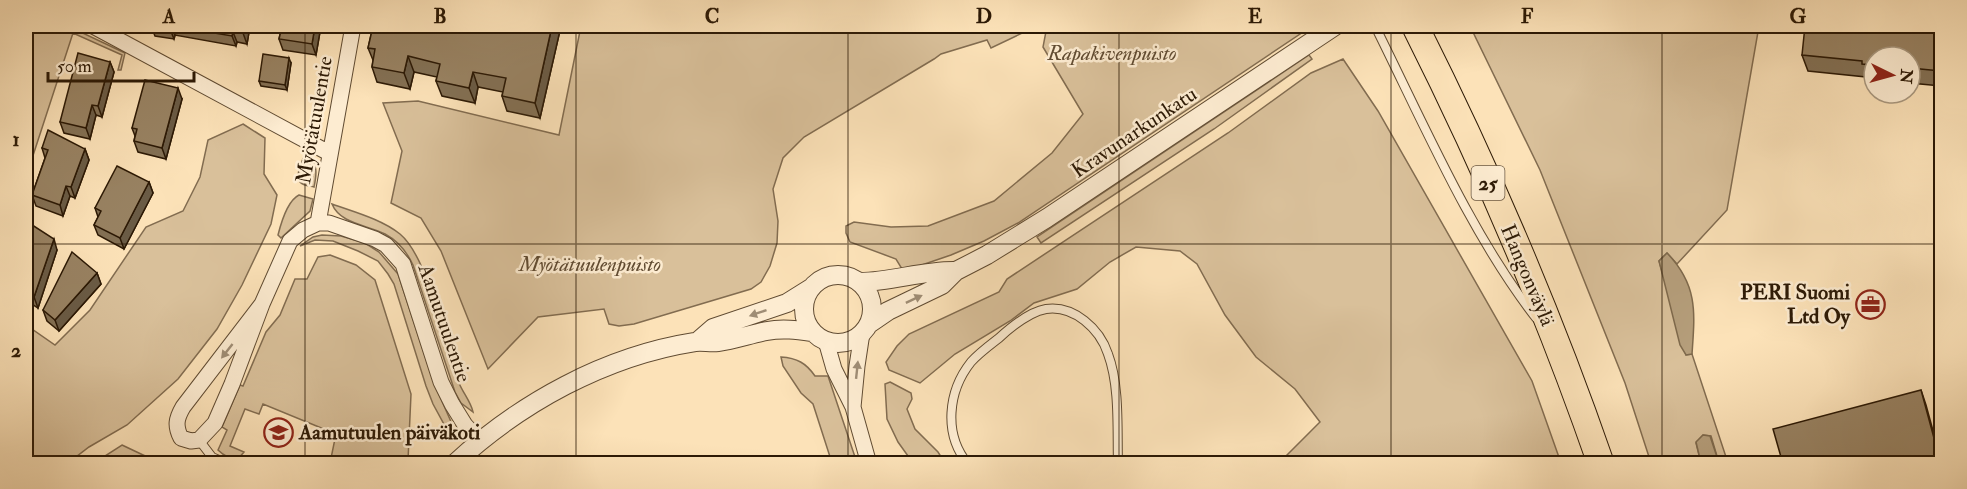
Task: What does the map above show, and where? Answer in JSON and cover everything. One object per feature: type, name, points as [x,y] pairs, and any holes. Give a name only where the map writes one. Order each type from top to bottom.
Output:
[{"type":"highway","name":"Hangonväylä","points":[[1414,26],[1464,127],[1556,343],[1601,464]]},
{"type":"street","points":[[93,26],[329,153]]},
{"type":"street","name":"Myötätuulentie","points":[[318,223],[353,26]]},
{"type":"street","name":"Kravunarkunkatu","points":[[866,329],[888,311],[942,285],[956,271],[1024,233],[1335,26]]},
{"type":"street","points":[[262,304],[183,407],[177,418],[177,429],[182,438],[191,441],[199,440],[215,423],[262,304],[290,241],[303,230],[318,223]]},
{"type":"street","name":"Aamutuulentie","points":[[318,223],[329,223],[375,239],[386,245],[399,259],[410,280],[441,382],[465,424],[480,441]]},
{"type":"street","name":"Kravunarkunkatu","points":[[860,282],[899,279],[938,270],[956,271]]},
{"type":"street","points":[[698,341],[713,328],[787,303],[823,278],[832,275],[851,277],[860,282],[872,302],[872,313],[857,366],[853,407]]},
{"type":"street","points":[[811,288],[805,299],[806,322],[819,337],[853,407],[869,464]]},
{"type":"street","points":[[454,464],[480,441],[564,385],[598,369],[698,341],[716,342],[769,331],[791,330],[845,343],[866,329]]},
{"type":"lane","points":[[1374,26],[1489,249],[1520,297],[1556,343]]},
{"type":"lane","points":[[968,464],[953,437],[951,413],[955,392],[971,362],[1007,330],[1028,316],[1045,309],[1070,312],[1084,320],[1097,333],[1108,354],[1117,399],[1118,464]]},
{"type":"lane","points":[[199,440],[212,456],[228,464]]},
{"type":"green space","points":[[26,26],[63,28],[68,26],[125,53],[121,70],[118,70],[122,55],[73,33],[26,177]]},
{"type":"green space","name":"Myötätuulenpuisto","points":[[581,26],[1037,26],[991,48],[987,40],[941,54],[804,137],[783,158],[773,189],[778,221],[777,243],[770,266],[761,282],[751,289],[634,324],[619,326],[609,324],[604,309],[538,317],[488,369],[441,251],[421,218],[391,203],[402,151],[383,103],[418,101],[559,135]]},
{"type":"green space","name":"Rapakivenpuisto","points":[[1047,26],[1312,26],[1018,223],[984,241],[913,268],[902,269],[896,259],[850,242],[846,226],[854,222],[891,227],[928,226],[994,201],[1052,153],[1083,114],[1043,47]]},
{"type":"green space","points":[[1470,26],[1759,26],[1727,210],[1677,264],[1667,253],[1659,261],[1686,355],[1692,354],[1728,463],[1719,463],[1711,436],[1703,435],[1696,443],[1701,463],[1651,463],[1625,383],[1540,170]]},
{"type":"green space","points":[[1309,55],[1312,59],[1214,129],[1041,243],[1037,237]]},
{"type":"green space","points":[[1343,59],[1378,111],[1532,381],[1561,463],[1279,463],[1320,422],[1295,389],[1256,357],[1225,315],[1197,264],[1180,251],[1136,247],[1110,262],[1077,289],[1034,303],[1010,321],[955,354],[920,383],[889,370],[886,362],[909,334],[999,292],[1007,279],[1228,133],[1311,73]]},
{"type":"green space","points":[[243,124],[265,138],[264,174],[277,195],[271,224],[242,285],[217,329],[178,379],[127,425],[89,447],[68,463],[26,463],[26,325],[55,345],[90,310],[146,227],[183,211],[200,177],[208,140]]},
{"type":"green space","points":[[306,153],[316,168],[314,187],[300,182],[298,176]]},
{"type":"green space","points":[[299,195],[313,199],[310,211],[281,238],[278,235],[285,213],[291,202]]},
{"type":"green space","points":[[332,204],[384,224],[400,234],[410,246],[428,282],[459,383],[473,412],[461,403],[455,392],[408,256],[390,237],[348,220],[336,211]]},
{"type":"green space","points":[[341,236],[365,243],[379,252],[398,274],[434,383],[452,424],[445,426],[433,404],[394,284],[388,274],[378,261],[333,241],[315,240],[300,246],[313,237]]},
{"type":"green space","points":[[330,255],[356,265],[375,280],[411,394],[408,460],[404,463],[330,463],[336,434],[263,404],[259,414],[245,409],[230,446],[244,452],[238,459],[225,455],[218,450],[227,430],[222,427],[240,385],[243,386],[266,332],[280,315],[295,279],[307,279],[318,257]]},
{"type":"green space","points":[[781,357],[801,362],[815,376],[828,376],[857,463],[832,463],[813,404],[801,393],[783,366]]},
{"type":"green space","points":[[890,382],[911,393],[912,399],[907,409],[915,429],[938,452],[945,463],[913,463],[898,442],[887,419],[885,384]]},
{"type":"green space","points":[[122,445],[160,463],[94,463]]},
{"type":"shaded area","points":[[1667,253],[1684,276],[1692,300],[1694,325],[1692,354],[1686,355],[1680,345],[1659,261]]},
{"type":"shaded area","points":[[1703,435],[1710,436],[1719,463],[1701,463],[1696,442]]},
{"type":"building","points":[[151,26],[171,26],[170,29]]},
{"type":"building","points":[[172,26],[245,26],[243,33],[233,32],[232,36]]},
{"type":"building","points":[[282,26],[315,26],[312,44],[279,39]]},
{"type":"building","points":[[373,26],[552,26],[535,103],[502,96],[506,78],[473,72],[469,88],[436,81],[440,64],[408,56],[404,73],[372,67],[375,49],[368,48]]},
{"type":"building","points":[[1805,26],[1941,26],[1941,71],[1922,69],[1922,45],[1862,45],[1862,61],[1802,55]]},
{"type":"building","points":[[78,53],[110,62],[98,106],[92,105],[86,128],[60,122]]},
{"type":"building","points":[[263,54],[289,58],[285,85],[259,81]]},
{"type":"building","points":[[145,80],[178,88],[162,148],[134,141],[137,129],[132,128]]},
{"type":"building","points":[[48,130],[85,149],[71,187],[66,186],[60,205],[32,195],[48,150],[42,148]]},
{"type":"building","points":[[117,166],[149,182],[120,238],[94,225],[101,211],[95,208]]},
{"type":"building","points":[[26,221],[54,239],[34,297],[26,292]]},
{"type":"building","points":[[72,252],[97,273],[55,320],[43,310]]},
{"type":"building","points":[[1921,390],[1941,464],[1783,464],[1773,429]]},
{"type":"place","name":"PERI Suomi Ltd Oy","points":[[1871,304]]},
{"type":"place","name":"Aamutuulen päiväkoti","points":[[278,432]]}]
